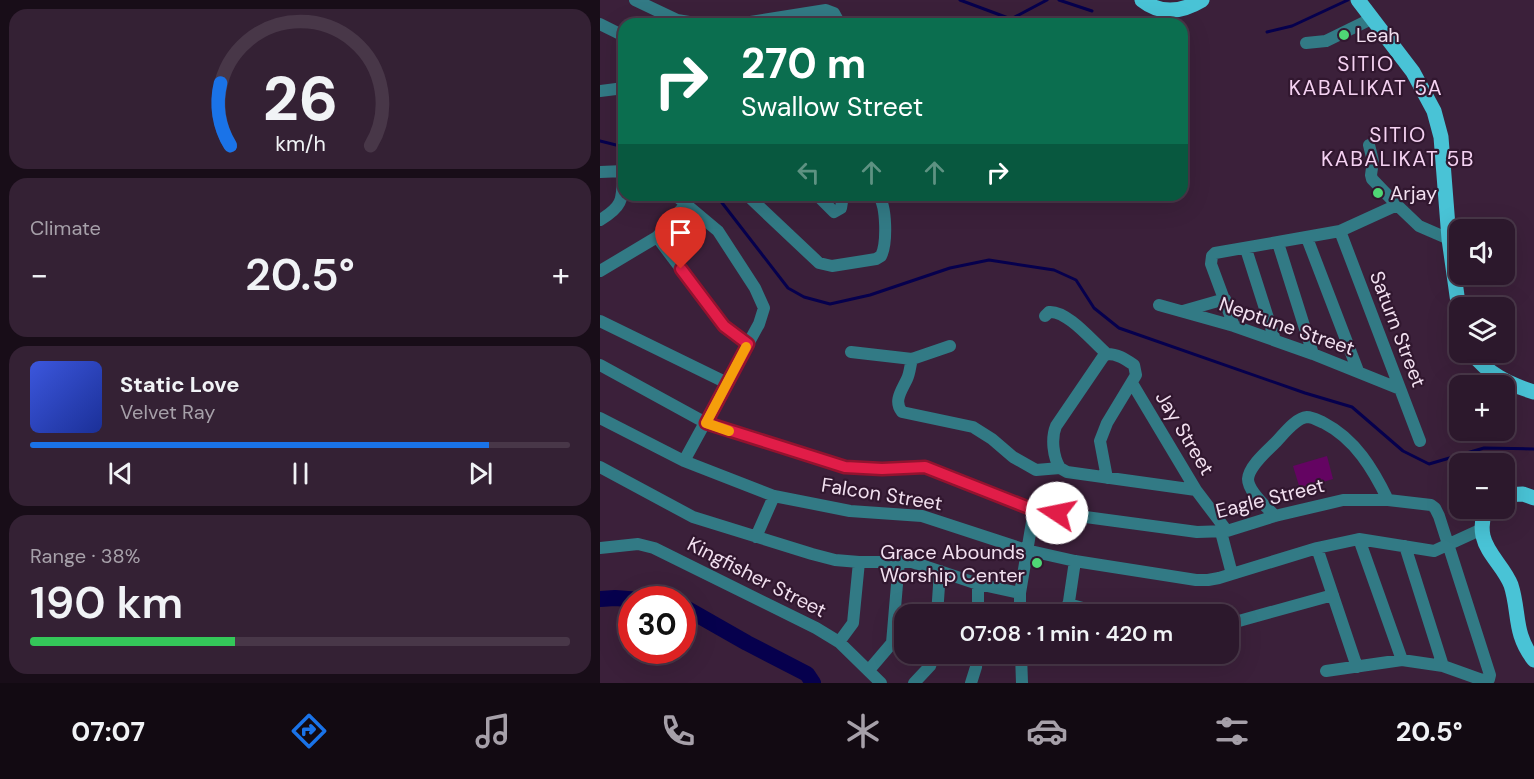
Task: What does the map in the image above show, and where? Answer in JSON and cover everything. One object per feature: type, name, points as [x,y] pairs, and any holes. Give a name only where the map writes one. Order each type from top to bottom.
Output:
[{"type":"main road","points":[[1142,0],[1159,9],[1174,11],[1202,0]]},
{"type":"main road","points":[[1358,1],[1413,72],[1434,111],[1441,137],[1449,239]]},
{"type":"main road","points":[[1480,363],[1499,379],[1534,392]]},
{"type":"main road","points":[[1515,494],[1523,494],[1534,498]]},
{"type":"main road","points":[[1482,519],[1482,529],[1488,548],[1511,585],[1520,636],[1534,660]]},
{"type":"street","points":[[635,0],[669,18]]},
{"type":"street","points":[[776,18],[826,10],[834,13],[837,18]]},
{"type":"street","points":[[1306,43],[1326,41],[1373,18]]},
{"type":"street","points":[[600,24],[618,33]]},
{"type":"street","points":[[600,91],[618,89]]},
{"type":"street","points":[[1369,146],[1373,161],[1371,178],[1419,226],[1449,239]]},
{"type":"street","points":[[600,172],[618,171]]},
{"type":"street","points":[[600,220],[619,206],[620,201]]},
{"type":"street","points":[[682,201],[718,231],[755,288],[764,308],[763,316],[684,461]]},
{"type":"street","points":[[753,201],[819,263],[831,266],[876,259],[881,256],[884,245],[884,213],[881,201]]},
{"type":"street","points":[[823,201],[834,212],[841,208],[842,201]]},
{"type":"street","points":[[600,271],[657,237],[686,204]]},
{"type":"street","points":[[1234,326],[1212,264],[1212,256],[1340,231],[1397,205]]},
{"type":"street","name":"Saturn Street","points":[[1340,231],[1420,441]]},
{"type":"street","points":[[657,237],[724,326],[748,344]]},
{"type":"street","points":[[1307,238],[1358,371]]},
{"type":"street","points":[[1278,243],[1313,354]]},
{"type":"street","points":[[1246,249],[1275,340]]},
{"type":"street","points":[[1181,312],[1225,299]]},
{"type":"street","name":"Neptune Street","points":[[1159,305],[1275,340],[1400,389]]},
{"type":"street","points":[[1045,316],[1055,311],[1064,315],[1107,354],[1054,431],[1056,461],[1060,468],[1067,472],[1196,490]]},
{"type":"street","points":[[600,321],[727,383]]},
{"type":"street","points":[[851,352],[912,359],[950,346]]},
{"type":"street","name":"Jay Street","points":[[1107,354],[1124,358],[1134,365],[1136,375],[1132,383],[1224,532]]},
{"type":"street","points":[[912,359],[907,379],[900,390],[898,399],[898,406],[902,412],[973,428],[992,439],[1013,457],[1036,470],[1060,468]]},
{"type":"street","name":"Eagle Street","points":[[600,365],[706,423],[845,467],[882,469],[925,467],[1034,510],[1197,532],[1224,532],[1275,516],[1343,500],[1388,500],[1427,504],[1435,508],[1448,546]]},
{"type":"street","points":[[1107,478],[1100,441],[1107,423],[1132,383]]},
{"type":"street","points":[[1275,516],[1252,489],[1248,481],[1250,472],[1264,454],[1295,424],[1307,417],[1330,426],[1349,439],[1378,478],[1388,500]]},
{"type":"street","name":"Falcon Street","points":[[600,418],[684,461],[774,496],[850,511],[922,516],[1026,550],[1075,561],[1196,580],[1208,580],[1232,574],[1317,548],[1359,539],[1434,551],[1482,529]]},
{"type":"street","points":[[600,467],[693,518],[756,537],[835,560],[899,561],[924,564],[978,584],[1020,593]]},
{"type":"street","points":[[756,537],[774,496]]},
{"type":"street","points":[[1020,604],[1026,550],[1034,510]]},
{"type":"street","points":[[1224,532],[1232,574]]},
{"type":"street","points":[[1359,539],[1402,660]]},
{"type":"street","name":"Kingfisher Street","points":[[600,548],[638,544],[654,548],[816,628],[839,642],[881,683]]},
{"type":"street","points":[[1405,546],[1443,666]]},
{"type":"street","points":[[1326,671],[1402,660],[1443,666],[1486,680],[1490,675],[1448,546]]},
{"type":"street","points":[[1317,548],[1357,667]]},
{"type":"street","points":[[868,670],[892,643],[899,561]]},
{"type":"street","points":[[1068,604],[1075,561]]},
{"type":"street","points":[[839,642],[854,623],[859,562]]},
{"type":"street","points":[[938,604],[940,570]]},
{"type":"street","points":[[978,584],[978,604]]},
{"type":"street","points":[[1239,621],[1333,595]]},
{"type":"street","points":[[914,683],[931,664]]},
{"type":"street","points":[[971,683],[976,664]]},
{"type":"street","points":[[1021,664],[1022,683]]},
{"type":"shaded area","points":[[1327,456],[1333,479],[1300,489],[1293,466]]},
{"type":"waterway","points":[[960,0],[1008,18]]},
{"type":"waterway","points":[[1013,18],[1047,0]]},
{"type":"waterway","points":[[1059,0],[1092,11]]},
{"type":"waterway","points":[[1267,32],[1292,26],[1348,0]]},
{"type":"waterway","points":[[600,141],[618,146]]},
{"type":"waterway","points":[[721,201],[788,288],[804,297],[830,304],[870,295],[950,268],[989,260],[1054,270],[1076,280],[1094,308],[1119,328],[1305,393],[1352,407],[1403,451],[1429,464],[1484,448],[1534,449]]},
{"type":"waterway","points":[[600,599],[618,598]]},
{"type":"waterway","points":[[696,614],[807,674],[813,683]]},
{"type":"slow traffic","points":[[729,431],[706,423],[746,347]]},
{"type":"place","name":"Leah","points":[[1344,35]]},
{"type":"place","name":"Arjay","points":[[1378,193]]},
{"type":"place","name":"Grace Abounds Worship Center","points":[[1037,563]]},
{"type":"district","name":"SITIO KABALIKAT 5A","points":[[1366,76]]},
{"type":"district","name":"SITIO KABALIKAT 5B","points":[[1398,147]]},
{"type":"route","points":[[681,269],[724,326],[748,344],[706,423],[845,467],[882,469],[925,467],[1034,510],[1057,513]]}]
